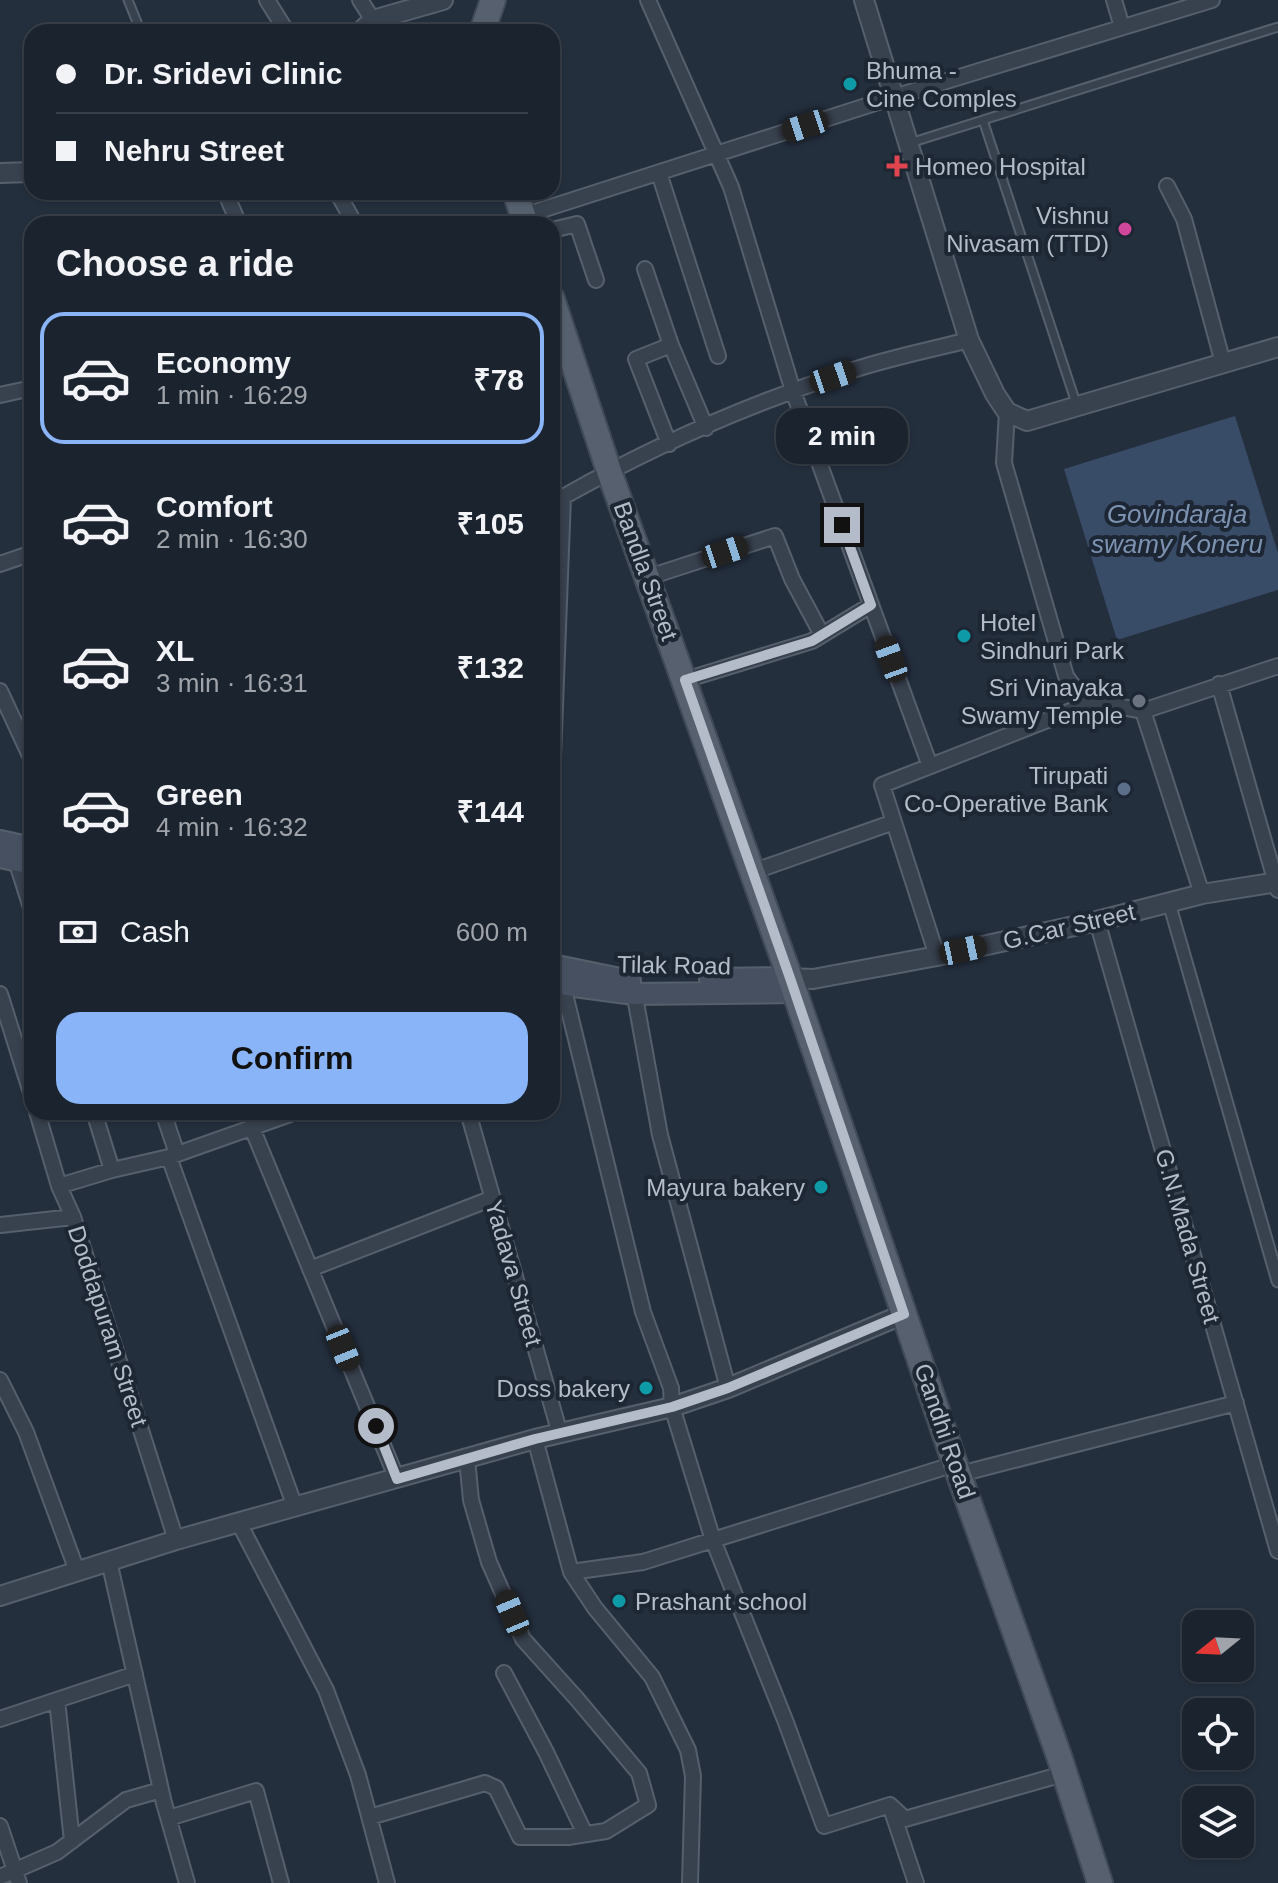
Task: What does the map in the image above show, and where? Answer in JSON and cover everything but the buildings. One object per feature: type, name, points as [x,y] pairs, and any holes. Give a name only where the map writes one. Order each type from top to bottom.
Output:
[{"type":"main road","points":[[485,24],[493,0]]},
{"type":"main road","name":"Bandla Street","points":[[560,345],[649,577],[752,872],[800,983]]},
{"type":"main road","name":"Tilak Road","points":[[560,976],[633,988],[800,983]]},
{"type":"main road","name":"Gandhi Road","points":[[800,983],[904,1314],[1059,1756],[1100,1883]]},
{"type":"street","points":[[267,0],[282,24]]},
{"type":"street","points":[[360,0],[366,24]]},
{"type":"street","points":[[372,24],[443,0]]},
{"type":"street","points":[[648,0],[731,187],[793,391],[930,766]]},
{"type":"street","points":[[864,0],[969,340],[1007,412],[1027,421],[1278,347]]},
{"type":"street","points":[[1114,0],[1122,27]]},
{"type":"street","points":[[534,216],[894,97],[1212,0]]},
{"type":"street","points":[[0,173],[24,172]]},
{"type":"street","points":[[659,173],[718,356]]},
{"type":"street","points":[[1167,186],[1184,219],[1223,363]]},
{"type":"street","points":[[560,228],[577,224],[596,280]]},
{"type":"street","points":[[645,269],[671,345],[706,428]]},
{"type":"street","points":[[560,497],[609,471],[793,391],[854,370],[969,340]]},
{"type":"street","points":[[669,444],[636,359],[671,345]]},
{"type":"street","points":[[0,395],[24,390]]},
{"type":"street","points":[[1007,412],[1004,463],[1066,676],[1074,690],[1096,701],[1143,711],[1278,666]]},
{"type":"street","points":[[649,577],[775,536],[792,579],[822,635]]},
{"type":"street","points":[[0,564],[24,556]]},
{"type":"street","points":[[685,680],[812,641],[871,605]]},
{"type":"street","points":[[1219,684],[1277,885]]},
{"type":"street","points":[[0,691],[24,727]]},
{"type":"street","points":[[937,956],[882,785],[1096,701]]},
{"type":"street","points":[[1143,711],[1202,894]]},
{"type":"street","points":[[752,872],[894,822]]},
{"type":"street","points":[[15,852],[24,883]]},
{"type":"street","name":"G.Car Street","points":[[800,983],[1097,921],[1202,894],[1277,885]]},
{"type":"street","points":[[1169,903],[1278,1281]]},
{"type":"street","name":"G.N.Mada Street","points":[[1097,921],[1278,1551]]},
{"type":"street","points":[[633,988],[660,1135],[728,1388]]},
{"type":"street","points":[[560,990],[643,1312],[671,1388],[672,1407],[713,1540],[824,1826],[890,1805]]},
{"type":"street","points":[[0,994],[24,1070]]},
{"type":"street","name":"Doddapuram Street","points":[[39,1120],[176,1540]]},
{"type":"street","points":[[96,1120],[112,1170]]},
{"type":"street","points":[[165,1120],[173,1156],[295,1507]]},
{"type":"street","points":[[59,1186],[173,1156],[274,1120]]},
{"type":"street","name":"Yadava Street","points":[[470,1120],[560,1434]]},
{"type":"street","points":[[252,1128],[397,1479]]},
{"type":"street","points":[[310,1269],[493,1198]]},
{"type":"street","points":[[0,1225],[73,1217]]},
{"type":"street","points":[[0,1596],[176,1540],[535,1439],[672,1407],[728,1388],[904,1314]]},
{"type":"street","points":[[0,1380],[26,1432],[77,1571]]},
{"type":"street","points":[[571,1572],[643,1562],[958,1469],[1236,1403]]},
{"type":"street","points":[[535,1439],[571,1572],[595,1608],[652,1677],[688,1750],[693,1776],[690,1883]]},
{"type":"street","points":[[370,1817],[485,1783],[496,1788],[520,1837],[568,1837],[606,1831],[648,1805],[639,1773],[523,1639],[489,1562],[471,1500],[467,1459]]},
{"type":"street","points":[[239,1523],[326,1690],[358,1775],[387,1883]]},
{"type":"street","points":[[109,1561],[161,1790],[187,1883]]},
{"type":"street","points":[[504,1673],[585,1834]]},
{"type":"street","points":[[0,1719],[135,1674]]},
{"type":"street","points":[[57,1700],[72,1841]]},
{"type":"street","points":[[890,1805],[905,1819],[1063,1774]]},
{"type":"street","points":[[0,1877],[17,1877],[57,1852],[126,1800],[161,1790]]},
{"type":"street","points":[[169,1818],[256,1791],[281,1883]]},
{"type":"street","points":[[890,1805],[916,1883]]},
{"type":"street","points":[[0,1826],[17,1877]]},
{"type":"lane","points":[[128,0],[138,24]]},
{"type":"lane","points":[[908,143],[1278,27]]},
{"type":"lane","points":[[983,120],[1077,406]]},
{"type":"water","name":"Govindaraja swamy Koneru","points":[[1235,416],[1278,553],[1278,590],[1117,640],[1064,469]]},
{"type":"place","name":"Bhuma - Cine Comples","points":[[850,84]]},
{"type":"place","name":"Homeo Hospital","points":[[897,166]]},
{"type":"place","name":"Vishnu Nivasam (TTD)","points":[[1125,229]]},
{"type":"place","name":"Hotel Sindhuri Park","points":[[964,636]]},
{"type":"place","name":"Sri Vinayaka Swamy Temple","points":[[1139,701]]},
{"type":"place","name":"Tirupati Co-Operative Bank","points":[[1124,789]]},
{"type":"place","name":"Mayura bakery","points":[[821,1187]]},
{"type":"place","name":"Doss bakery","points":[[646,1388]]},
{"type":"place","name":"Prashant school","points":[[619,1601]]},
{"type":"route","points":[[376,1426],[397,1479],[535,1439],[672,1407],[728,1388],[904,1314],[685,680],[812,641],[871,605],[842,525]]}]
